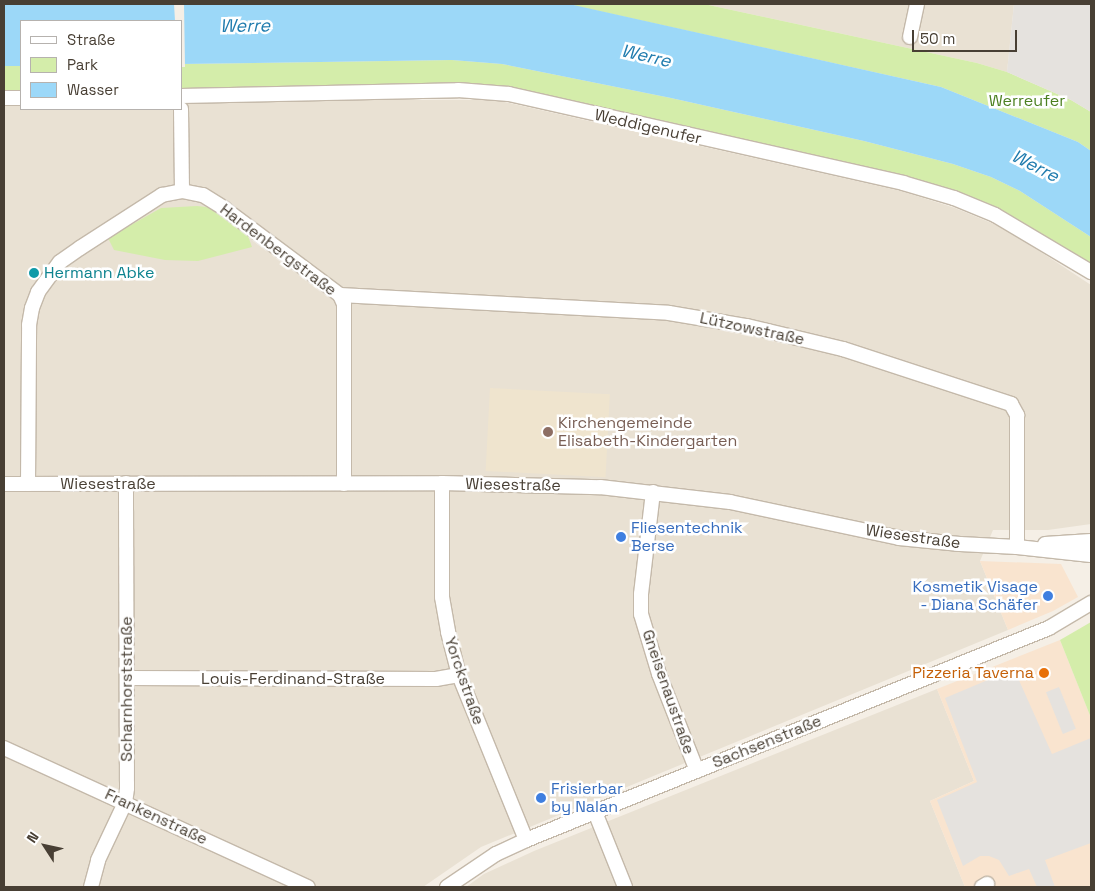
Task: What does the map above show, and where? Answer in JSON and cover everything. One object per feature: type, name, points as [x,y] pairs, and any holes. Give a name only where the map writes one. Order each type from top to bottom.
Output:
[{"type":"street","points":[[910,37],[917,4]]},
{"type":"street","name":"Weddigenufer","points":[[182,96],[458,90],[509,94],[903,183],[954,198],[1002,218],[1091,272]]},
{"type":"street","points":[[4,98],[20,98]]},
{"type":"street","points":[[28,484],[29,332],[32,308],[38,292],[60,262],[162,195],[182,191],[180,110]]},
{"type":"street","name":"Hardenbergstraße","points":[[182,191],[203,196],[225,209],[340,295],[344,304],[344,484]]},
{"type":"street","name":"Lützowstraße","points":[[340,295],[669,313],[747,326],[843,349],[1011,404],[1017,415],[1017,547]]},
{"type":"street","name":"Scharnhorststraße","points":[[91,887],[98,860],[125,803],[127,788],[126,483]]},
{"type":"street","name":"Wiesestraße","points":[[4,484],[442,483],[600,487],[653,492],[770,509],[900,538],[1091,555]]},
{"type":"street","name":"Yorckstraße","points":[[442,483],[442,597],[458,675],[526,840]]},
{"type":"street","name":"Gneisenaustraße","points":[[653,492],[641,594],[642,614],[659,674],[696,771]]},
{"type":"street","name":"Wiesestraße","points":[[1017,547],[1091,540]]},
{"type":"street","name":"Sachsenstraße","points":[[447,887],[496,854],[526,840],[1049,628],[1091,603]]},
{"type":"street","name":"Louis-Ferdinand-Straße","points":[[127,678],[436,679],[458,675]]},
{"type":"street","name":"Frankenstraße","points":[[4,748],[308,887]]},
{"type":"street","points":[[595,812],[625,887]]},
{"type":"shaded area","points":[[704,4],[1014,4],[1007,72],[977,63]]},
{"type":"shaded area","points":[[1014,4],[1091,4],[1091,112],[1071,100],[1007,72]]},
{"type":"shaded area","points":[[496,100],[901,191],[955,208],[1006,229],[1091,285],[1091,524],[1048,530],[993,530],[980,561],[1008,630],[481,847],[423,887],[4,887],[4,106],[20,105],[20,110],[182,110],[182,103]]},
{"type":"shaded area","name":"Kirchengemeinde Elisabeth-Kindergarten","points":[[490,388],[610,394],[605,477],[486,471]]},
{"type":"shaded area","points":[[980,561],[1061,564],[1078,597],[1053,611],[1008,630]]},
{"type":"shaded area","points":[[1060,640],[1091,718],[1091,887],[965,887],[930,801],[974,781],[937,689]]},
{"type":"shaded area","points":[[1014,669],[1052,754],[1091,738],[1091,843],[1045,860],[1055,887],[1037,887],[1029,869],[1009,876],[999,860],[989,856],[980,856],[963,866],[937,800],[977,782],[945,698]]},
{"type":"shaded area","points":[[1059,687],[1076,729],[1063,734],[1046,692]]},
{"type":"shaded area","points":[[937,689],[974,781],[930,801],[965,887],[466,887],[484,874],[534,851]]},
{"type":"green space","name":"Werreufer","points":[[567,4],[704,4],[977,63],[1007,72],[1071,100],[1091,112],[1091,151],[1078,142],[941,87]]},
{"type":"green space","points":[[452,60],[502,64],[671,98],[864,141],[953,164],[991,177],[1020,191],[1091,237],[1091,267],[1007,215],[509,91],[182,91],[182,64]]},
{"type":"green space","points":[[4,66],[20,66],[20,92],[4,92]]},
{"type":"green space","points":[[197,206],[216,211],[248,236],[252,247],[198,261],[165,260],[114,250],[108,238],[161,208]]},
{"type":"green space","points":[[1091,622],[1091,718],[1060,640]]},
{"type":"water","name":"Werre","points":[[4,4],[569,4],[941,87],[1078,142],[1091,151],[1091,237],[1020,191],[991,177],[953,164],[864,141],[671,98],[502,64],[452,60],[182,64],[182,20],[20,20],[20,66],[4,66]]},
{"type":"pier","points":[[174,4],[184,4],[185,67],[182,67],[182,20],[175,20]]},
{"type":"place","name":"Hermann Abke","points":[[34,273]]},
{"type":"place","name":"Kirchengemeinde Elisabeth-Kindergarten","points":[[548,432]]},
{"type":"place","name":"Fliesentechnik Berse","points":[[621,537]]},
{"type":"place","name":"Kosmetik Visage - Diana Schäfer","points":[[1048,596]]},
{"type":"place","name":"Pizzeria Taverna","points":[[1044,673]]},
{"type":"place","name":"Frisierbar by Nalan","points":[[541,798]]}]
